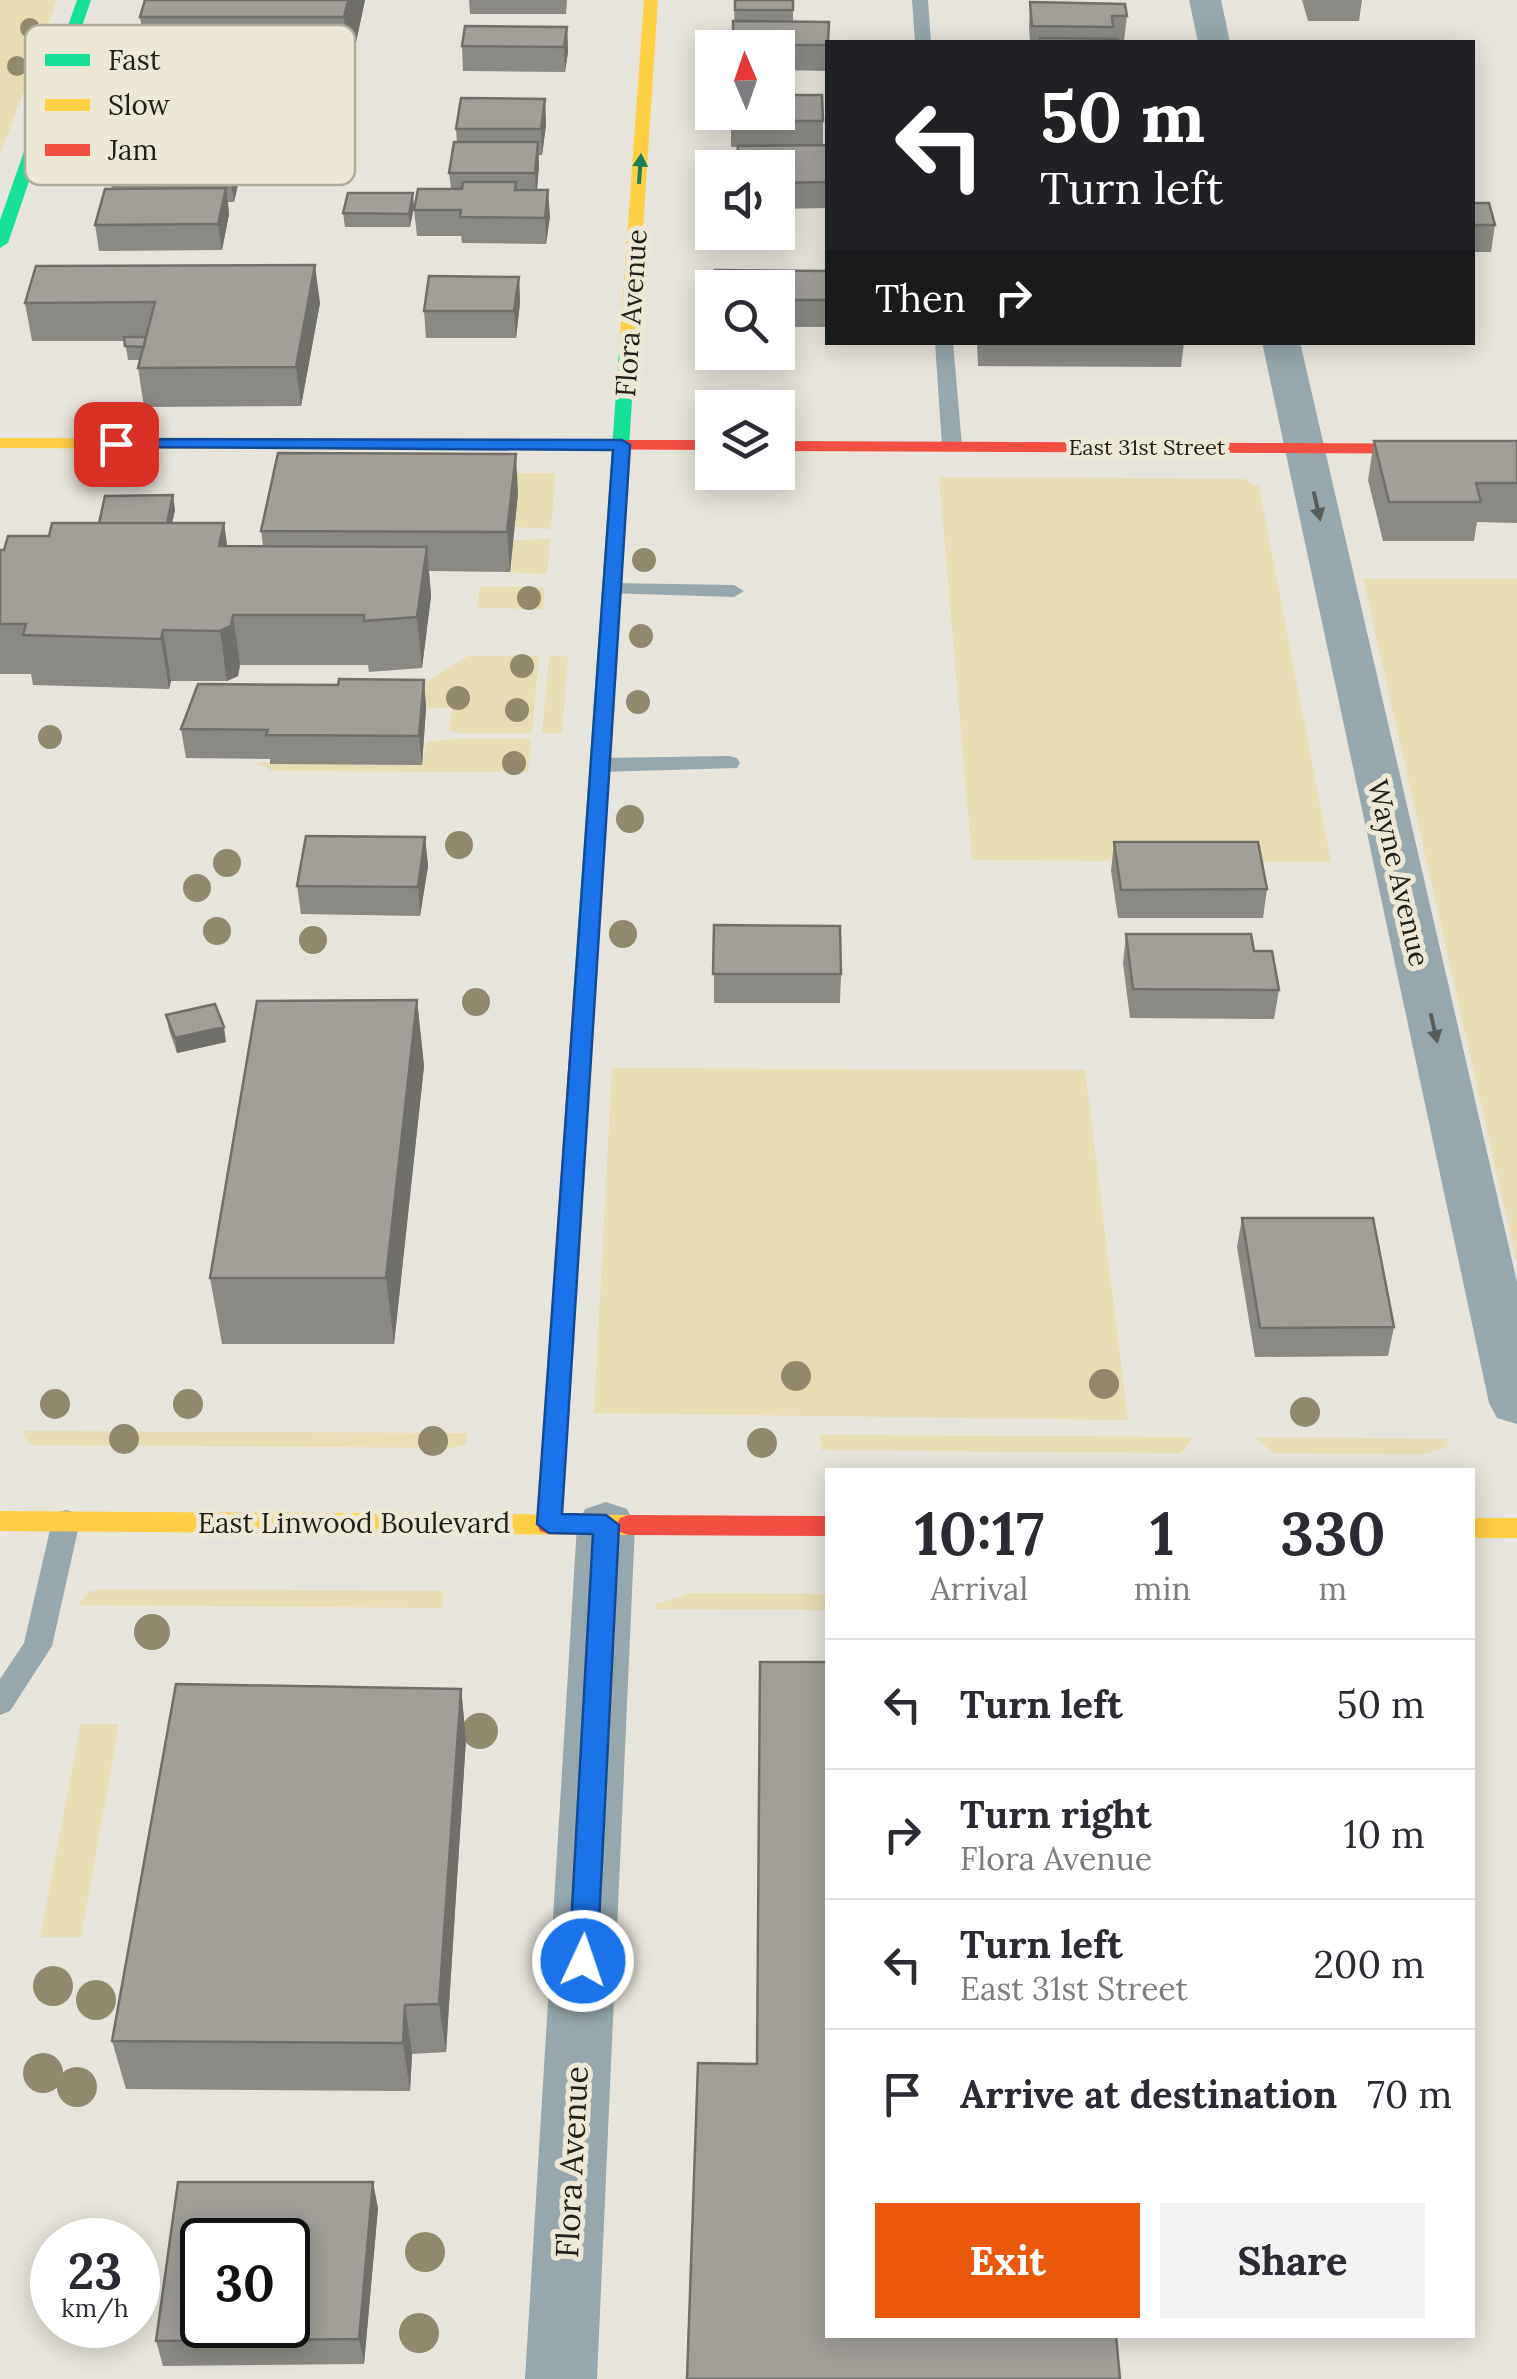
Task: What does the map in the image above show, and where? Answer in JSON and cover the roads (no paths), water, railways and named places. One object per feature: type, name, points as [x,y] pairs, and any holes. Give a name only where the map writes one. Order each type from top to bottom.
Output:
[{"type":"main road","points":[[75,25],[84,0]]},
{"type":"main road","name":"Flora Avenue","points":[[578,1524],[600,765],[651,0]]},
{"type":"main road","points":[[0,243],[25,171]]},
{"type":"main road","points":[[0,444],[695,446]]},
{"type":"main road","name":"East 31st Street","points":[[795,446],[1517,449]]},
{"type":"main road","name":"East Linwood Boulevard","points":[[0,1521],[825,1526]]},
{"type":"main road","points":[[1475,1528],[1517,1528]]},
{"type":"street","points":[[1205,0],[1214,40]]},
{"type":"street","name":"Wayne Avenue","points":[[1282,345],[1517,1403]]},
{"type":"street","name":"Flora Avenue","points":[[560,2379],[578,1524]]},
{"type":"lane","points":[[920,0],[923,40]]},
{"type":"lane","points":[[944,345],[952,446]]},
{"type":"lane","points":[[612,589],[734,591]]},
{"type":"lane","points":[[600,765],[729,763]]},
{"type":"lane","points":[[0,1703],[38,1646],[66,1521]]}]
